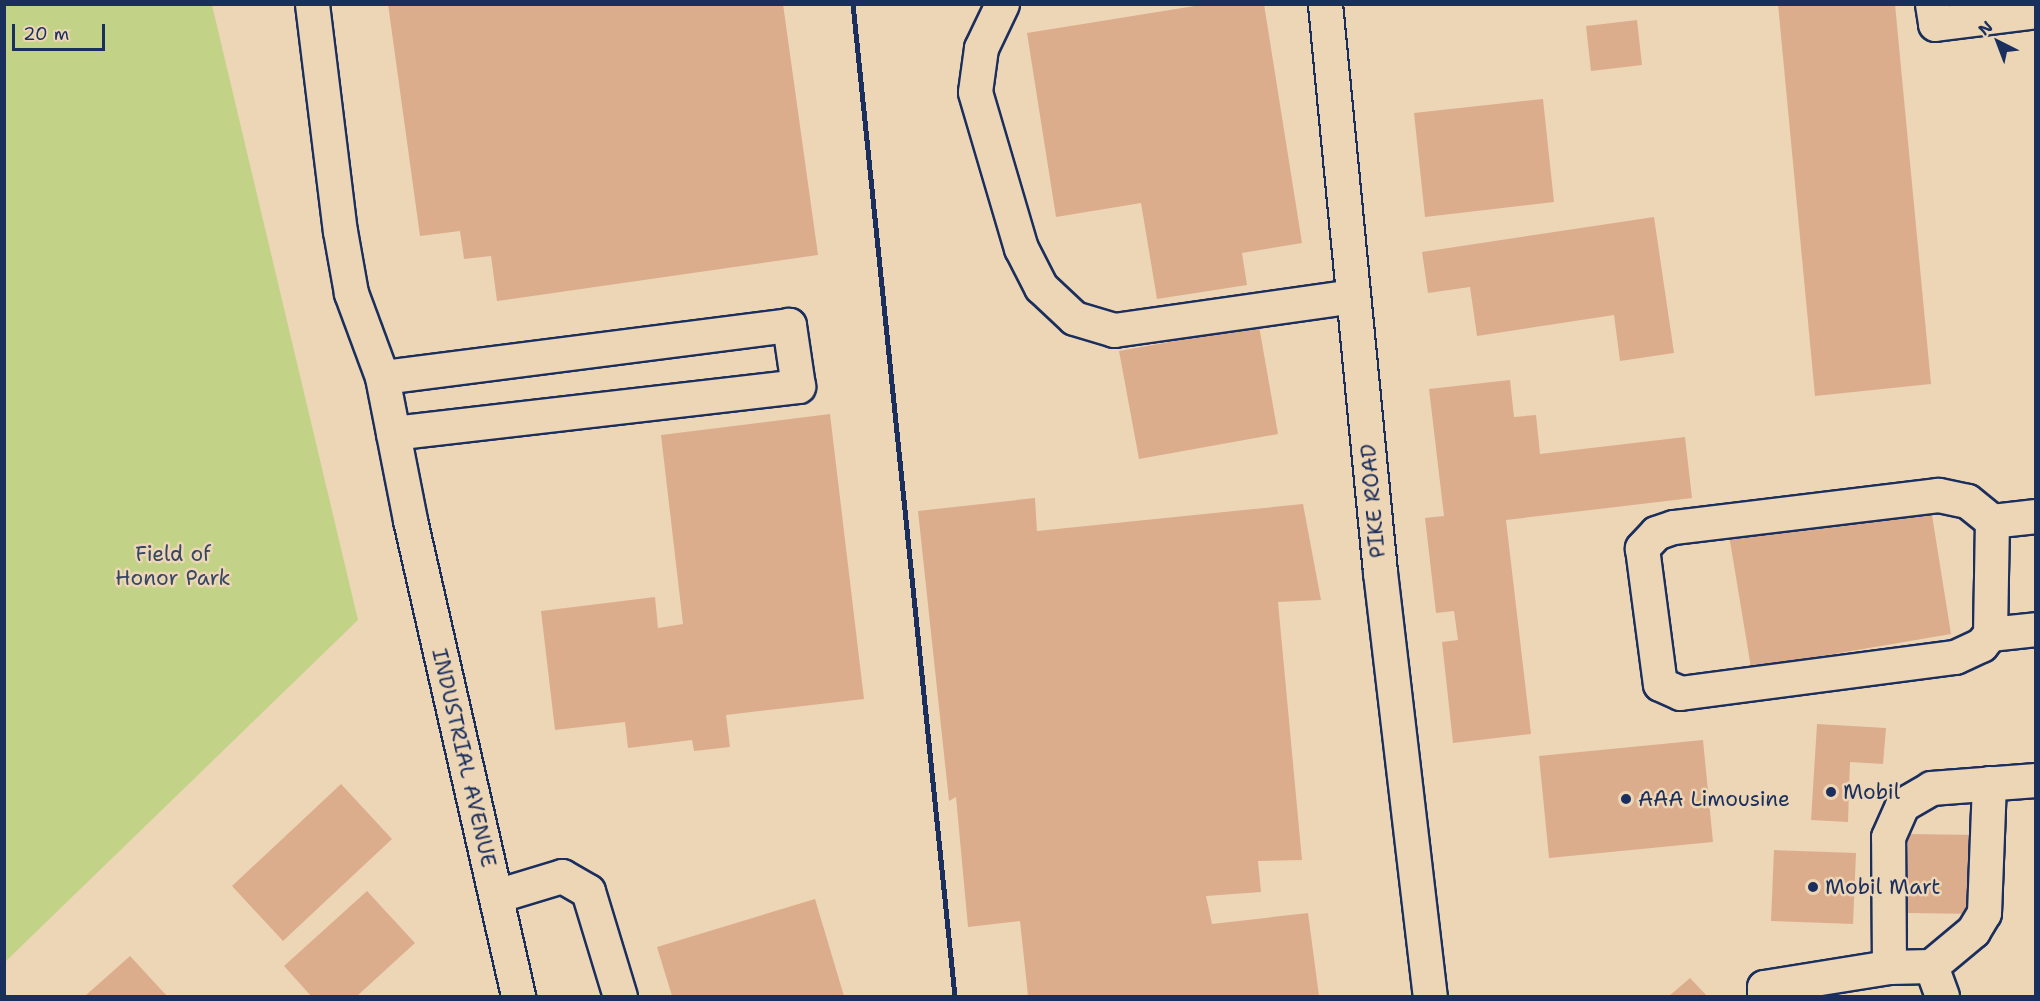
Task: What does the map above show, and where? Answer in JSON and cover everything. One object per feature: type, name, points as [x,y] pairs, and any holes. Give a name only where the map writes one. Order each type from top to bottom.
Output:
[{"type":"street","name":"INDUSTRIAL AVENUE","points":[[312,4],[340,231],[351,293],[382,377],[410,520],[519,996]]},
{"type":"street","points":[[1002,4],[981,48],[975,92],[1021,248],[1041,287],[1074,318],[1114,330],[1353,296]]},
{"type":"street","name":"PIKE ROAD","points":[[1326,4],[1380,572],[1430,996]]},
{"type":"street","points":[[1932,4],[1935,24],[2036,11]]},
{"type":"street","points":[[382,377],[789,325],[798,386],[393,434]]},
{"type":"street","points":[[1992,521],[1990,634],[1981,645],[1955,657],[1730,688],[1680,693],[1660,684],[1642,548],[1656,533],[1715,522],[1938,495],[1966,501],[1992,521],[2036,516]]},
{"type":"street","points":[[1990,634],[2036,629]]},
{"type":"street","points":[[1889,967],[1888,837],[1902,805],[1931,788],[2036,780]]},
{"type":"street","points":[[1764,996],[1764,987],[1889,967],[1931,966],[1973,931],[1984,913],[1989,783]]},
{"type":"street","points":[[496,896],[562,876],[588,891],[620,996]]},
{"type":"street","points":[[1931,966],[1942,996]]},
{"type":"green space","name":"Field of Honor Park","points":[[5,4],[212,5],[358,620],[5,962]]},
{"type":"building","points":[[388,4],[783,4],[818,255],[497,301],[491,256],[464,259],[460,231],[420,236]]},
{"type":"building","points":[[1207,4],[1264,4],[1302,243],[1242,253],[1247,285],[1157,299],[1141,203],[1056,217],[1027,33]]},
{"type":"building","points":[[1778,4],[1895,4],[1931,384],[1815,396]]},
{"type":"building","points":[[1637,20],[1642,65],[1591,71],[1586,26]]},
{"type":"building","points":[[1543,99],[1554,202],[1425,217],[1414,113]]},
{"type":"building","points":[[1654,217],[1674,353],[1620,361],[1614,315],[1477,336],[1470,287],[1428,293],[1422,252]]},
{"type":"building","points":[[1259,326],[1278,434],[1139,459],[1119,351]]},
{"type":"building","points":[[1510,380],[1514,417],[1536,415],[1540,454],[1685,437],[1692,498],[1506,520],[1531,734],[1453,743],[1442,642],[1458,640],[1454,611],[1436,613],[1425,518],[1444,516],[1429,389]]},
{"type":"building","points":[[830,414],[864,699],[726,715],[730,747],[694,751],[692,740],[628,748],[625,722],[555,730],[541,611],[655,597],[658,628],[683,624],[661,435]]},
{"type":"building","points":[[1928,490],[1951,634],[1751,668],[1727,523]]},
{"type":"building","points":[[1035,498],[1037,531],[1303,504],[1321,600],[1278,602],[1302,860],[1258,861],[1261,892],[1206,896],[1212,924],[1308,913],[1319,996],[1028,996],[1020,921],[968,927],[956,797],[949,801],[918,511]]},
{"type":"building","name":"Mobil","points":[[1817,724],[1886,728],[1883,764],[1850,762],[1848,822],[1811,820]]},
{"type":"building","name":"AAA Limousine","points":[[1703,740],[1713,842],[1549,858],[1539,756]]},
{"type":"building","points":[[341,784],[392,839],[283,941],[232,886]]},
{"type":"building","name":"Mobil","points":[[1908,834],[1979,835],[1978,914],[1907,913]]},
{"type":"building","name":"Mobil Mart","points":[[1774,850],[1856,853],[1853,924],[1771,921]]},
{"type":"building","points":[[367,891],[415,943],[357,996],[311,996],[284,966]]},
{"type":"building","points":[[815,899],[844,996],[672,996],[657,947]]},
{"type":"building","points":[[130,956],[167,996],[85,996]]},
{"type":"building","points":[[1690,978],[1707,996],[1669,996]]},
{"type":"railway","points":[[853,4],[955,996]]},
{"type":"place","name":"Mobil","points":[[1831,792]]},
{"type":"place","name":"AAA Limousine","points":[[1626,799]]},
{"type":"place","name":"Mobil Mart","points":[[1813,887]]}]
